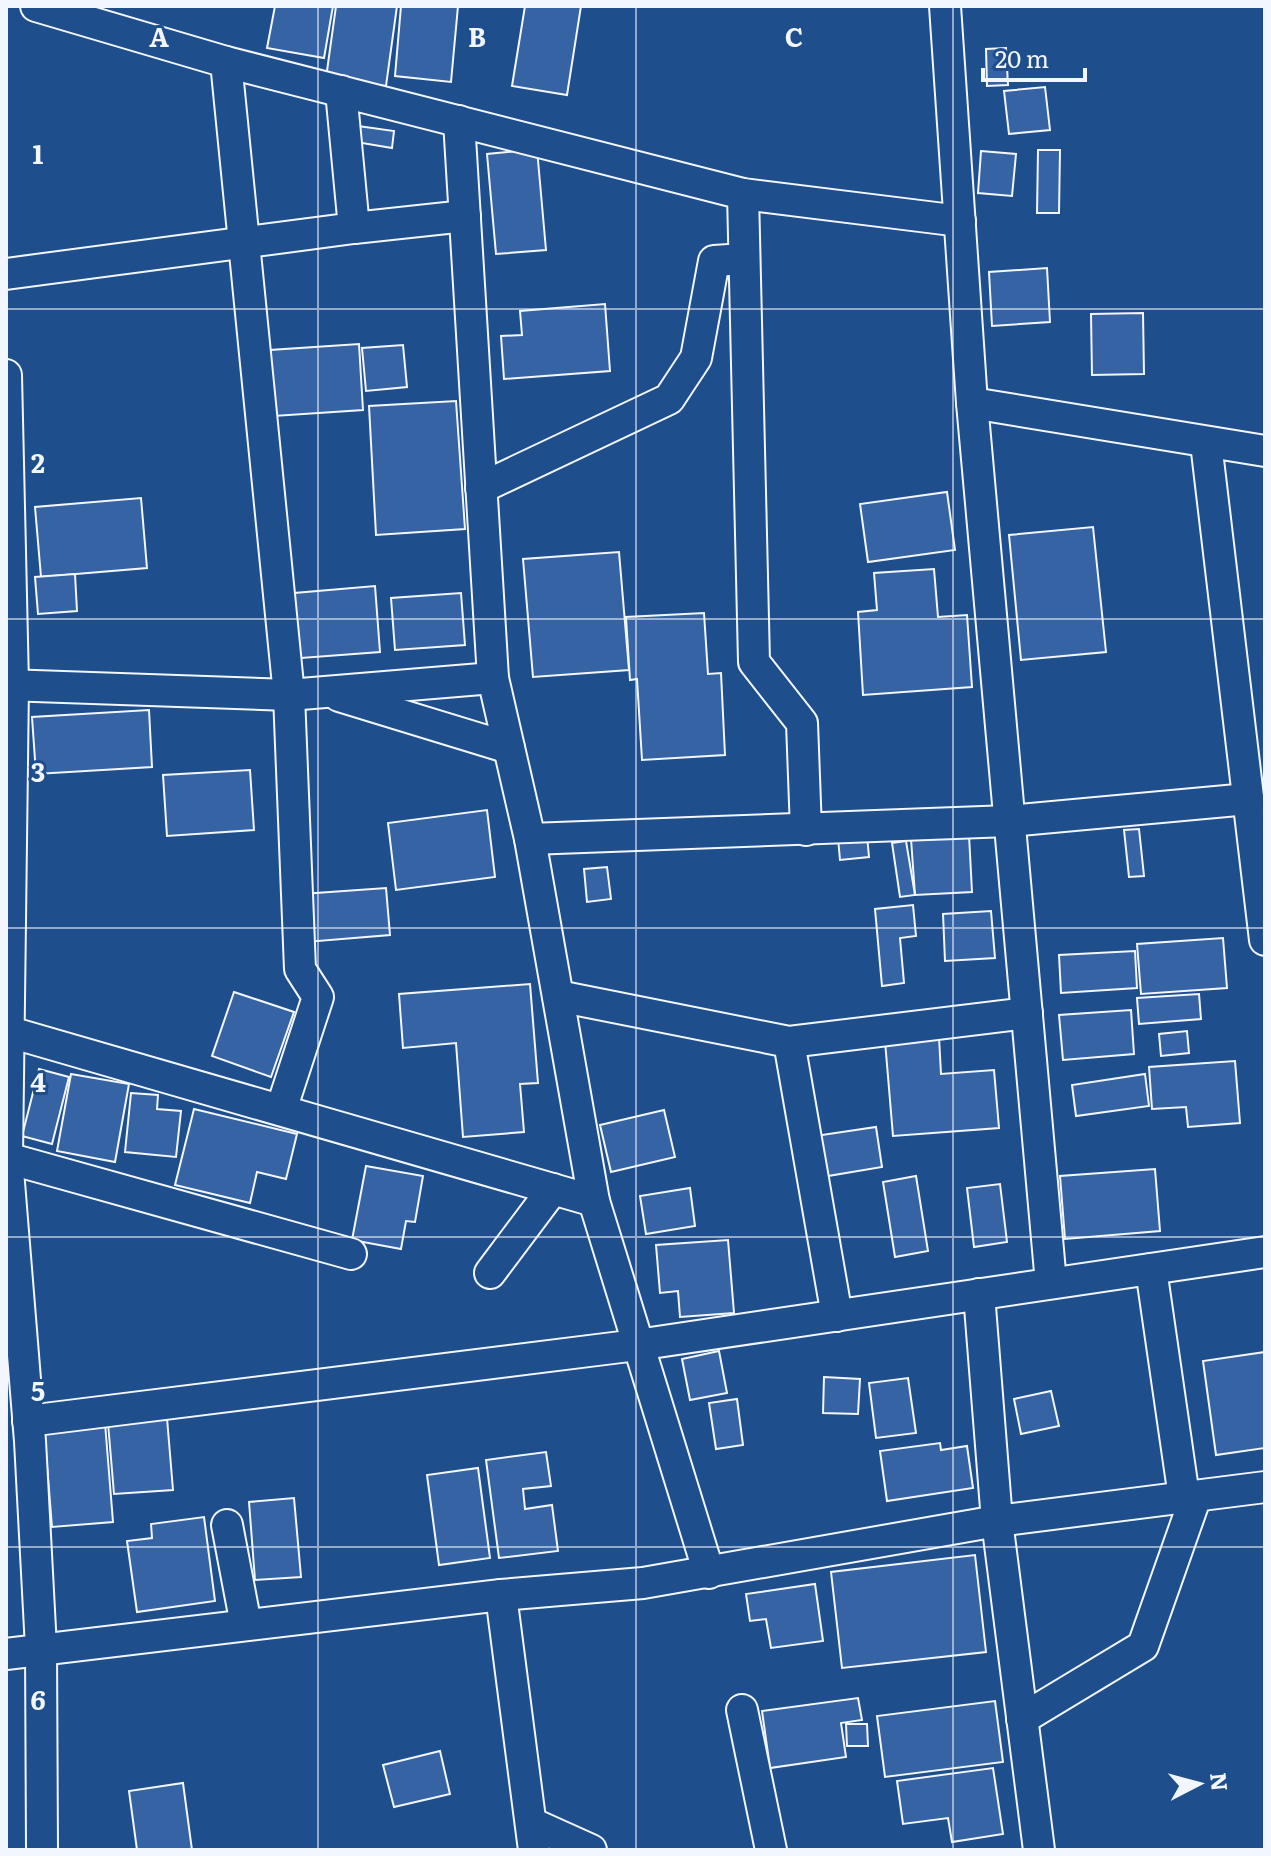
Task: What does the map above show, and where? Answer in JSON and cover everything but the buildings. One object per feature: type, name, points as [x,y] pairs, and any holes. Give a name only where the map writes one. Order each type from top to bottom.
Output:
[{"type":"street","points":[[36,6],[226,62],[743,194],[960,221]]},
{"type":"street","points":[[945,6],[972,403],[1051,1283]]},
{"type":"street","points":[[226,62],[289,695],[300,969],[318,997],[281,1110]]},
{"type":"street","points":[[341,91],[354,228]]},
{"type":"street","points":[[459,121],[493,678],[530,839],[594,1201],[709,1573]]},
{"type":"street","points":[[743,194],[754,662],[802,723],[806,830]]},
{"type":"street","points":[[6,274],[465,216]]},
{"type":"street","points":[[481,488],[669,399],[696,358],[714,261],[744,259]]},
{"type":"street","points":[[6,375],[10,684],[7,1158],[28,1421],[41,1648],[42,1850]]},
{"type":"street","points":[[972,403],[1265,451]]},
{"type":"street","points":[[1206,443],[1265,940]]},
{"type":"street","points":[[10,684],[289,695],[493,678]]},
{"type":"street","points":[[325,692],[509,748]]},
{"type":"street","points":[[530,839],[1009,821],[1248,799]]},
{"type":"street","points":[[558,996],[789,1042],[1027,1013]]},
{"type":"street","points":[[8,1031],[594,1201]]},
{"type":"street","points":[[789,1042],[837,1316]]},
{"type":"street","points":[[7,1158],[351,1254]]},
{"type":"street","points":[[490,1273],[553,1189]]},
{"type":"street","points":[[28,1421],[637,1345],[1265,1252]]},
{"type":"street","points":[[1022,1719],[1143,1646],[1190,1496],[1151,1269]]},
{"type":"street","points":[[979,1294],[997,1521],[1039,1850]]},
{"type":"street","points":[[6,1654],[501,1595],[643,1583],[997,1521],[1265,1487]]},
{"type":"street","points":[[227,1525],[246,1625]]},
{"type":"street","points":[[501,1595],[533,1836],[591,1850]]},
{"type":"street","points":[[742,1710],[771,1850]]}]
